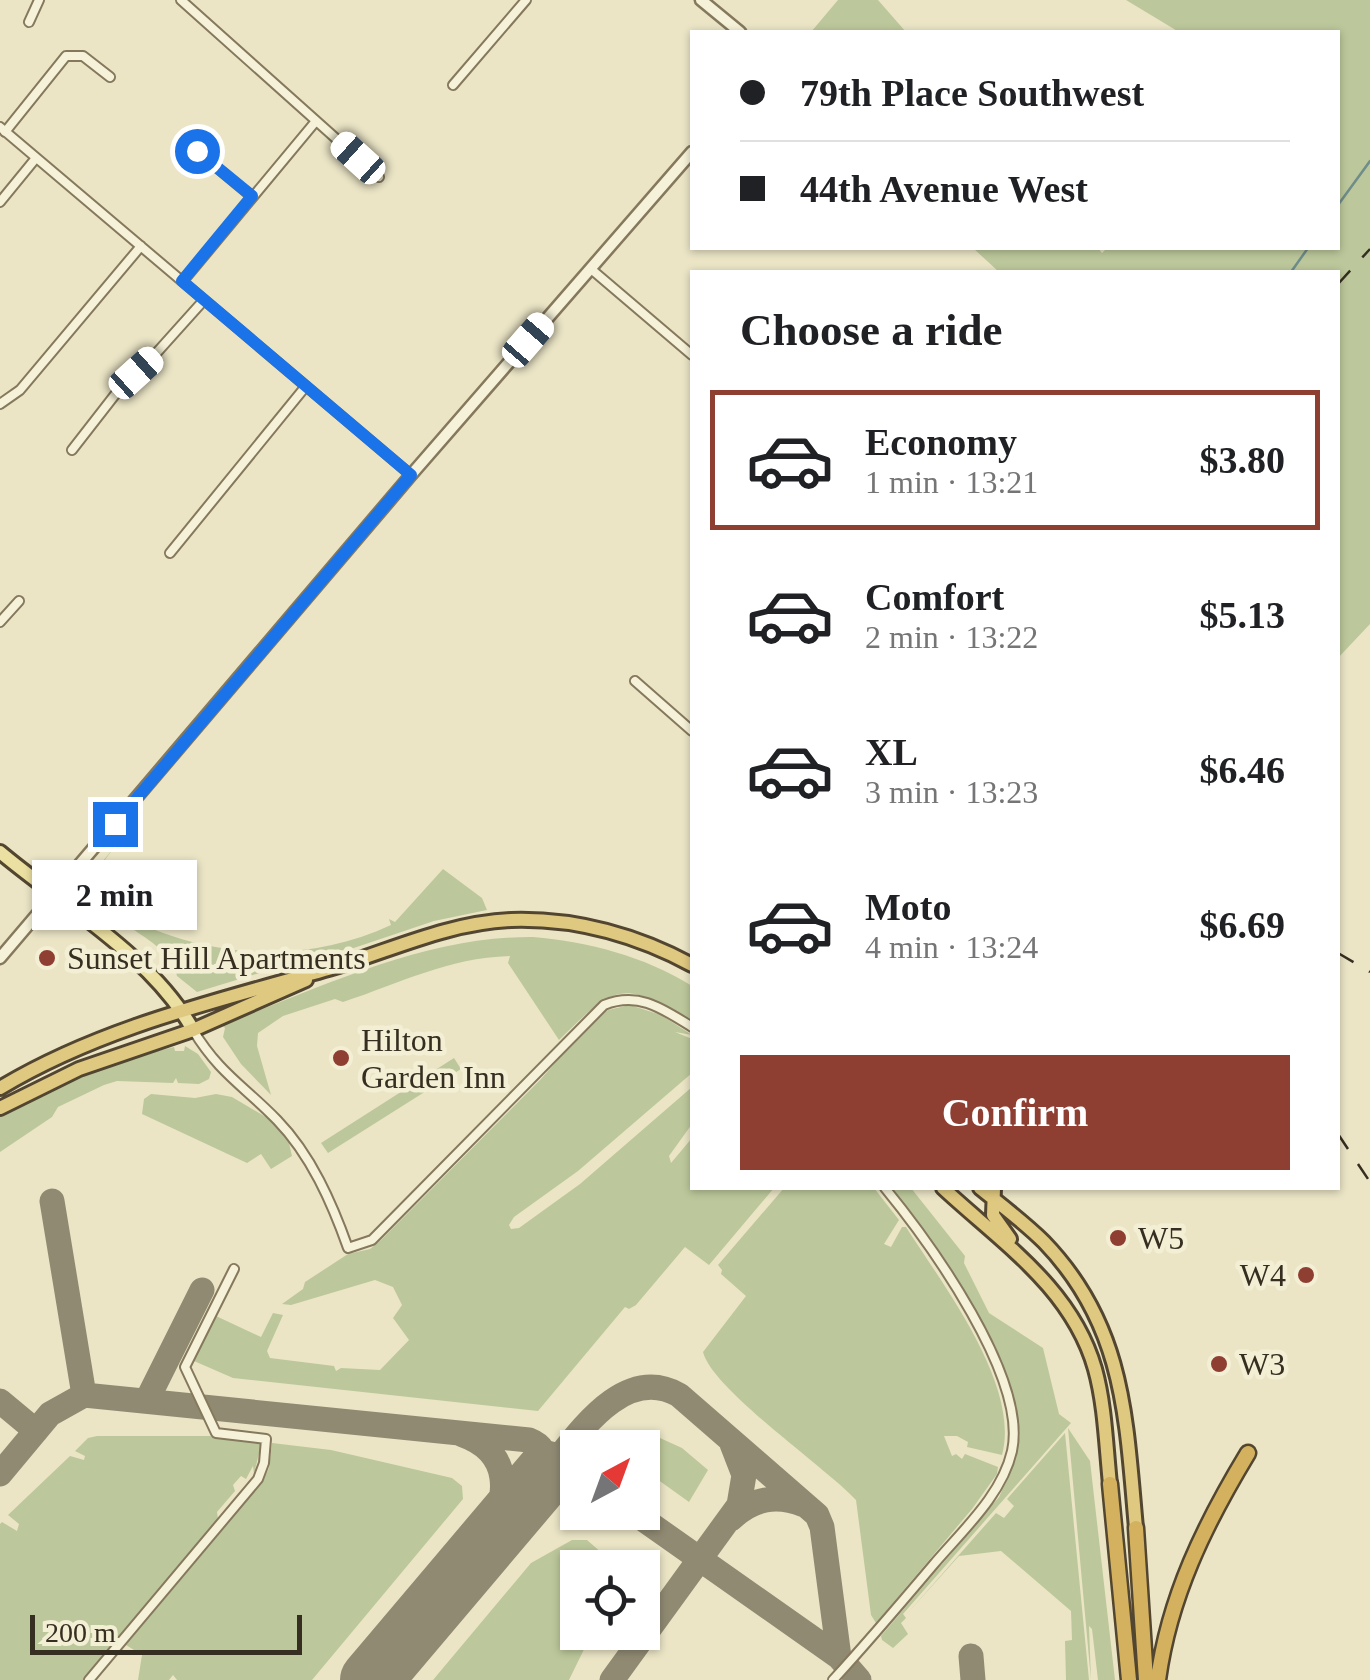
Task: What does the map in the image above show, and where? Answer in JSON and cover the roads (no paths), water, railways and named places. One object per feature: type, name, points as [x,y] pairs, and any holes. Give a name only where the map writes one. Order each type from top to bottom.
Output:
[{"type":"highway","points":[[0,1088],[66,1052],[181,1009],[336,966],[432,933],[513,920],[585,925],[660,948],[690,964]]},
{"type":"highway","points":[[0,1108],[79,1069],[248,1008],[336,966]]},
{"type":"highway","points":[[945,1190],[1042,1276]]},
{"type":"highway","points":[[988,1191],[996,1222],[1076,1324],[1096,1371],[1129,1680]]},
{"type":"highway","points":[[988,1191],[1043,1240],[1065,1266],[1102,1325],[1118,1370],[1126,1413],[1146,1680]]},
{"type":"highway","points":[[1158,1680],[1176,1598],[1200,1536],[1248,1453]]},
{"type":"main road","points":[[0,852],[124,950],[181,1009],[192,1030]]},
{"type":"street","points":[[30,22],[39,0]]},
{"type":"street","points":[[181,0],[379,177]]},
{"type":"street","points":[[453,86],[526,0]]},
{"type":"street","points":[[701,0],[738,30]]},
{"type":"street","points":[[110,77],[83,56],[66,56],[3,129],[411,475]]},
{"type":"street","points":[[182,281],[316,121]]},
{"type":"street","points":[[197,151],[252,196]]},
{"type":"street","points":[[0,958],[690,154]]},
{"type":"street","points":[[0,202],[36,158]]},
{"type":"street","points":[[0,404],[20,390],[141,246]]},
{"type":"street","points":[[590,269],[690,353]]},
{"type":"street","points":[[72,450],[120,387],[151,360],[204,300]]},
{"type":"street","points":[[170,552],[306,386]]},
{"type":"street","points":[[0,622],[18,601]]},
{"type":"street","points":[[634,681],[690,729]]},
{"type":"street","points":[[192,1030],[221,1070],[292,1137],[334,1207],[348,1248],[372,1240],[604,1006],[616,1000],[644,1000],[690,1026]]},
{"type":"street","points":[[834,1680],[994,1492],[1008,1466],[1014,1433],[1011,1404],[979,1331],[946,1270],[886,1190]]},
{"type":"street","points":[[89,1680],[262,1472],[266,1438],[216,1433],[185,1367],[234,1269]]},
{"type":"waterway","points":[[1340,202],[1370,161]]},
{"type":"waterway","points":[[1292,270],[1307,250]]},
{"type":"railway","points":[[1340,282],[1370,249]]},
{"type":"railway","points":[[1340,954],[1370,972]]},
{"type":"railway","points":[[1340,1137],[1370,1182]]},
{"type":"place","name":"Sunset Hill Apartments","points":[[47,958]]},
{"type":"place","name":"Hilton Garden Inn","points":[[341,1058]]},
{"type":"place","name":"W5","points":[[1118,1238]]},
{"type":"place","name":"W4","points":[[1306,1275]]},
{"type":"place","name":"W3","points":[[1219,1364]]}]
